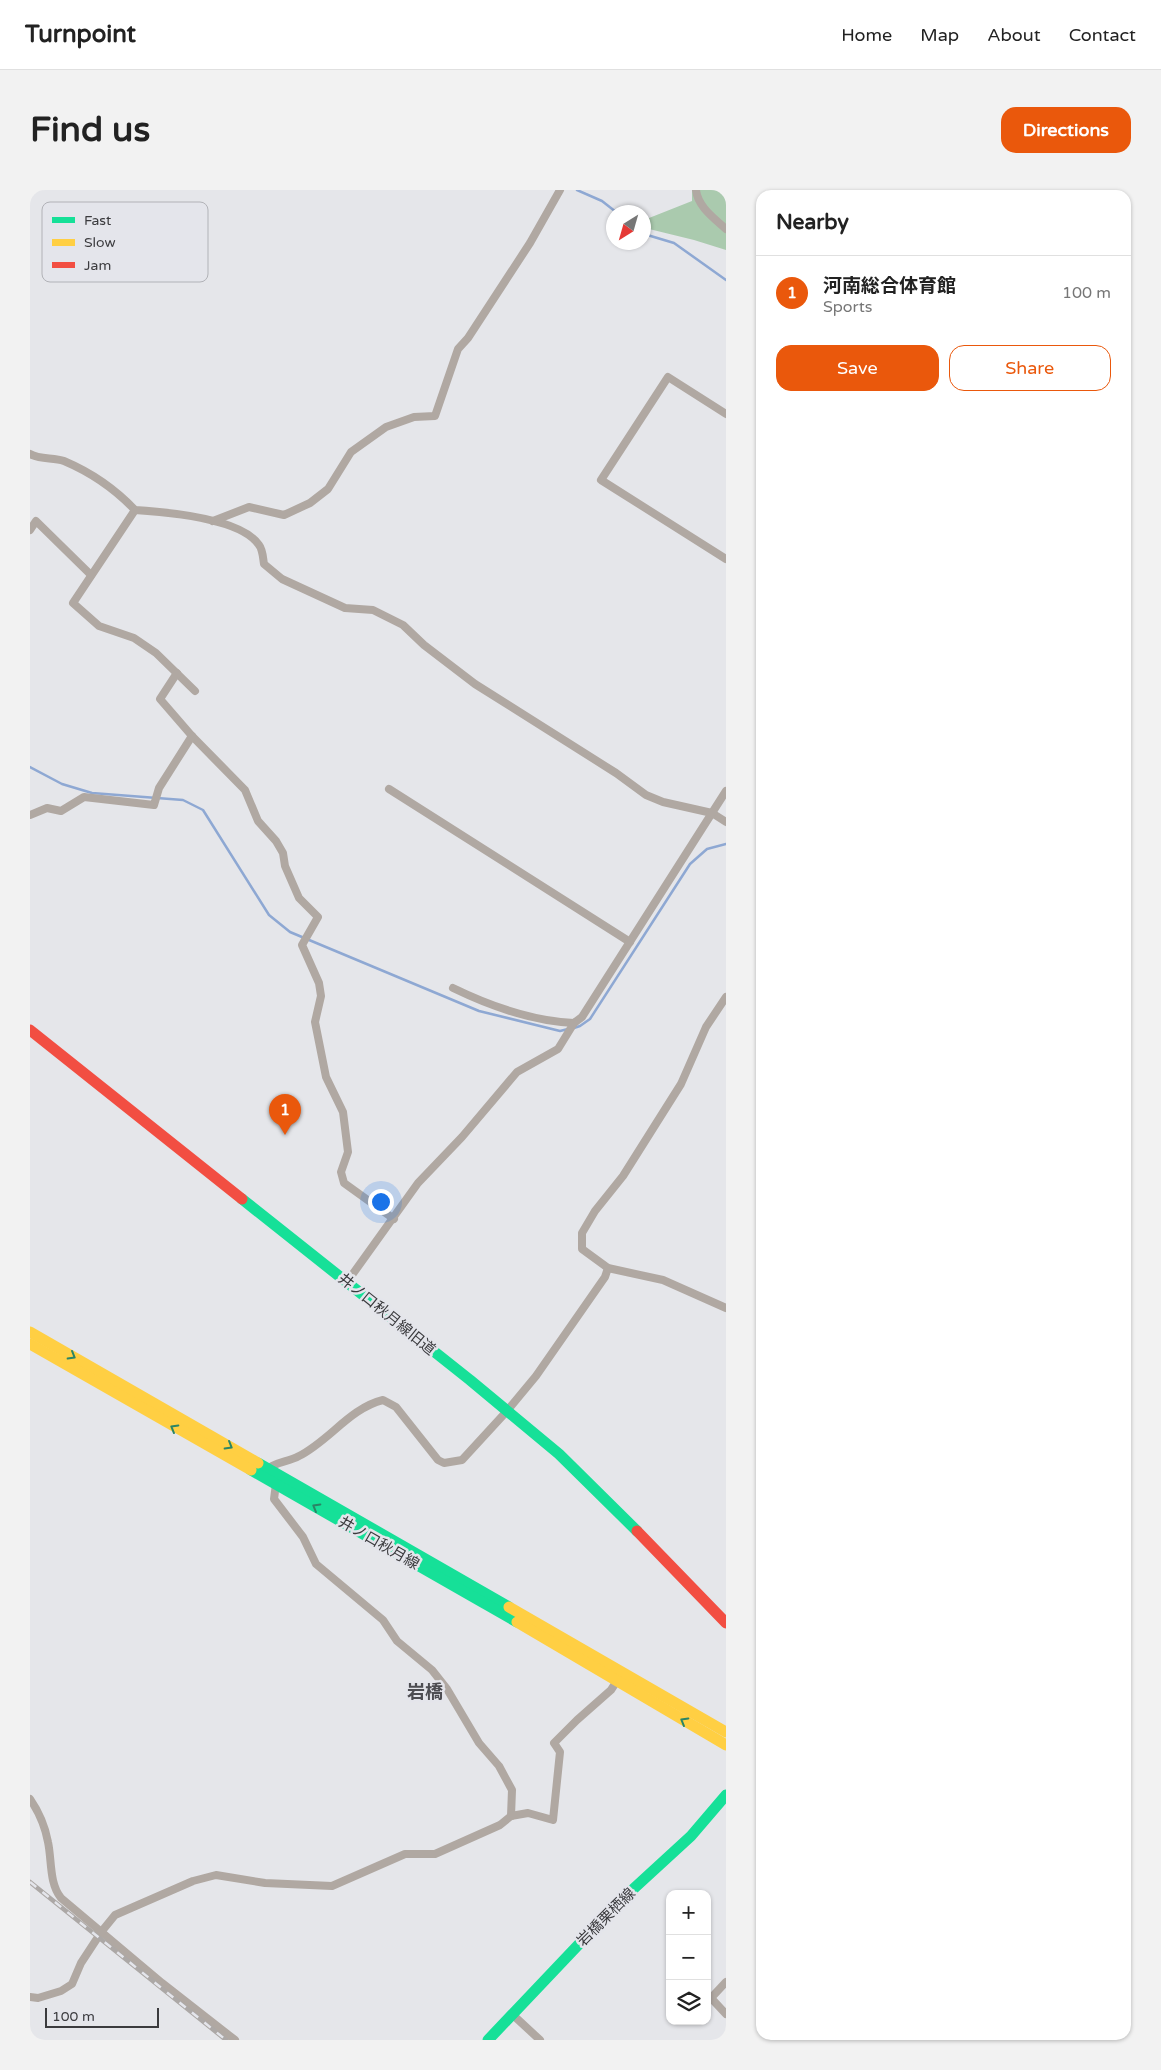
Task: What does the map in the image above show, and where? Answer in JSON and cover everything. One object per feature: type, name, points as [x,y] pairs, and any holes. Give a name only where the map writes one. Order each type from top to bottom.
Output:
[{"type":"main road","name":"井ノ口秋月線旧道","points":[[30,1030],[347,1282],[559,1454],[725,1620]]},
{"type":"main road","name":"井ノ口秋月線","points":[[30,1332],[265,1472],[620,1676],[726,1745]]},
{"type":"main road","name":"井ノ口秋月線","points":[[30,1344],[265,1472],[276,1484],[620,1676],[726,1732]]},
{"type":"main road","name":"岩橋栗栖線","points":[[488,2040],[618,1903],[692,1836],[726,1796]]},
{"type":"street","points":[[213,520],[248,507],[284,515],[310,503],[328,489],[351,452],[386,427],[414,417],[435,416],[458,348],[468,338],[530,243],[560,190]]},
{"type":"street","points":[[696,190],[697,198],[711,216],[726,229]]},
{"type":"street","points":[[726,414],[668,377],[601,480],[726,559]]},
{"type":"street","points":[[30,454],[63,460],[102,482],[124,498],[135,510],[166,512],[213,520],[248,535],[260,546],[264,564],[282,579],[345,608],[373,610],[403,626],[424,645],[475,684],[616,773],[646,795],[663,802],[712,814],[726,822]]},
{"type":"street","points":[[135,510],[73,603],[99,626],[134,638],[156,653],[195,691]]},
{"type":"street","points":[[30,530],[36,521],[91,575]]},
{"type":"street","points":[[178,673],[160,699],[192,736],[245,790],[258,821],[276,841],[283,853],[285,866],[299,898],[318,917],[302,945],[319,983],[321,996],[314,1022],[326,1077],[343,1112],[348,1152],[341,1172],[344,1183],[394,1219]]},
{"type":"street","points":[[30,815],[47,808],[61,811],[84,798],[154,805],[159,788],[192,736]]},
{"type":"street","points":[[388,789],[630,942]]},
{"type":"street","points":[[347,1282],[418,1183],[462,1137],[517,1072],[558,1049],[567,1038],[574,1023],[582,1016],[726,791]]},
{"type":"street","points":[[453,988],[484,1003],[556,1022],[574,1023]]},
{"type":"street","points":[[726,997],[723,1009],[706,1027],[681,1084],[623,1176],[595,1211],[582,1233],[582,1249],[608,1268],[663,1280],[726,1308]]},
{"type":"street","points":[[265,1472],[276,1464],[296,1458],[314,1447],[370,1403],[383,1400],[396,1407],[438,1460],[444,1463],[462,1460],[536,1376],[605,1277],[608,1268]]},
{"type":"street","points":[[276,1484],[274,1499],[303,1537],[316,1564],[383,1620],[397,1641],[432,1670],[447,1690],[479,1743],[499,1766],[512,1790],[511,1816]]},
{"type":"street","points":[[30,1997],[38,1998],[62,1991],[72,1984],[81,1963],[115,1915],[193,1881],[216,1875],[265,1883],[332,1886],[405,1854],[435,1854],[500,1825],[511,1816],[528,1813],[553,1820],[560,1752],[554,1743],[611,1690],[620,1676]]},
{"type":"street","points":[[30,1799],[39,1812],[48,1841],[55,1890],[162,1983],[235,2040]]},
{"type":"street","points":[[726,1982],[711,1998],[726,2014]]},
{"type":"street","points":[[512,2015],[540,2040]]},
{"type":"green space","points":[[692,190],[726,190],[726,250],[651,229],[651,217],[692,201]]},
{"type":"waterway","points":[[577,190],[607,205]]},
{"type":"waterway","points":[[651,236],[674,243],[726,280]]},
{"type":"waterway","points":[[30,767],[62,784],[92,793],[183,800],[203,810],[269,915],[290,932],[479,1011],[560,1031],[568,1029]]},
{"type":"waterway","points":[[574,1028],[590,1019],[690,864],[707,849],[726,844]]},
{"type":"railway","points":[[30,1882],[226,2040]]},
{"type":"traffic: fast","points":[[242,1199],[470,1380],[559,1454],[637,1531]]},
{"type":"traffic: fast","points":[[258,1463],[509,1607]]},
{"type":"traffic: fast","points":[[251,1470],[517,1622]]},
{"type":"traffic: fast","points":[[488,2040],[618,1903],[691,1836],[726,1795]]},
{"type":"traffic: slow","points":[[30,1332],[258,1463]]},
{"type":"traffic: slow","points":[[30,1344],[251,1470]]},
{"type":"traffic: slow","points":[[509,1607],[726,1732]]},
{"type":"traffic: slow","points":[[517,1622],[726,1745]]},
{"type":"traffic: jam","points":[[30,1030],[242,1199]]},
{"type":"traffic: jam","points":[[637,1531],[726,1623]]},
{"type":"place","name":"河南総合体育館","points":[[285,1135]]},
{"type":"district","name":"岩橋","points":[[425,1692]]}]
